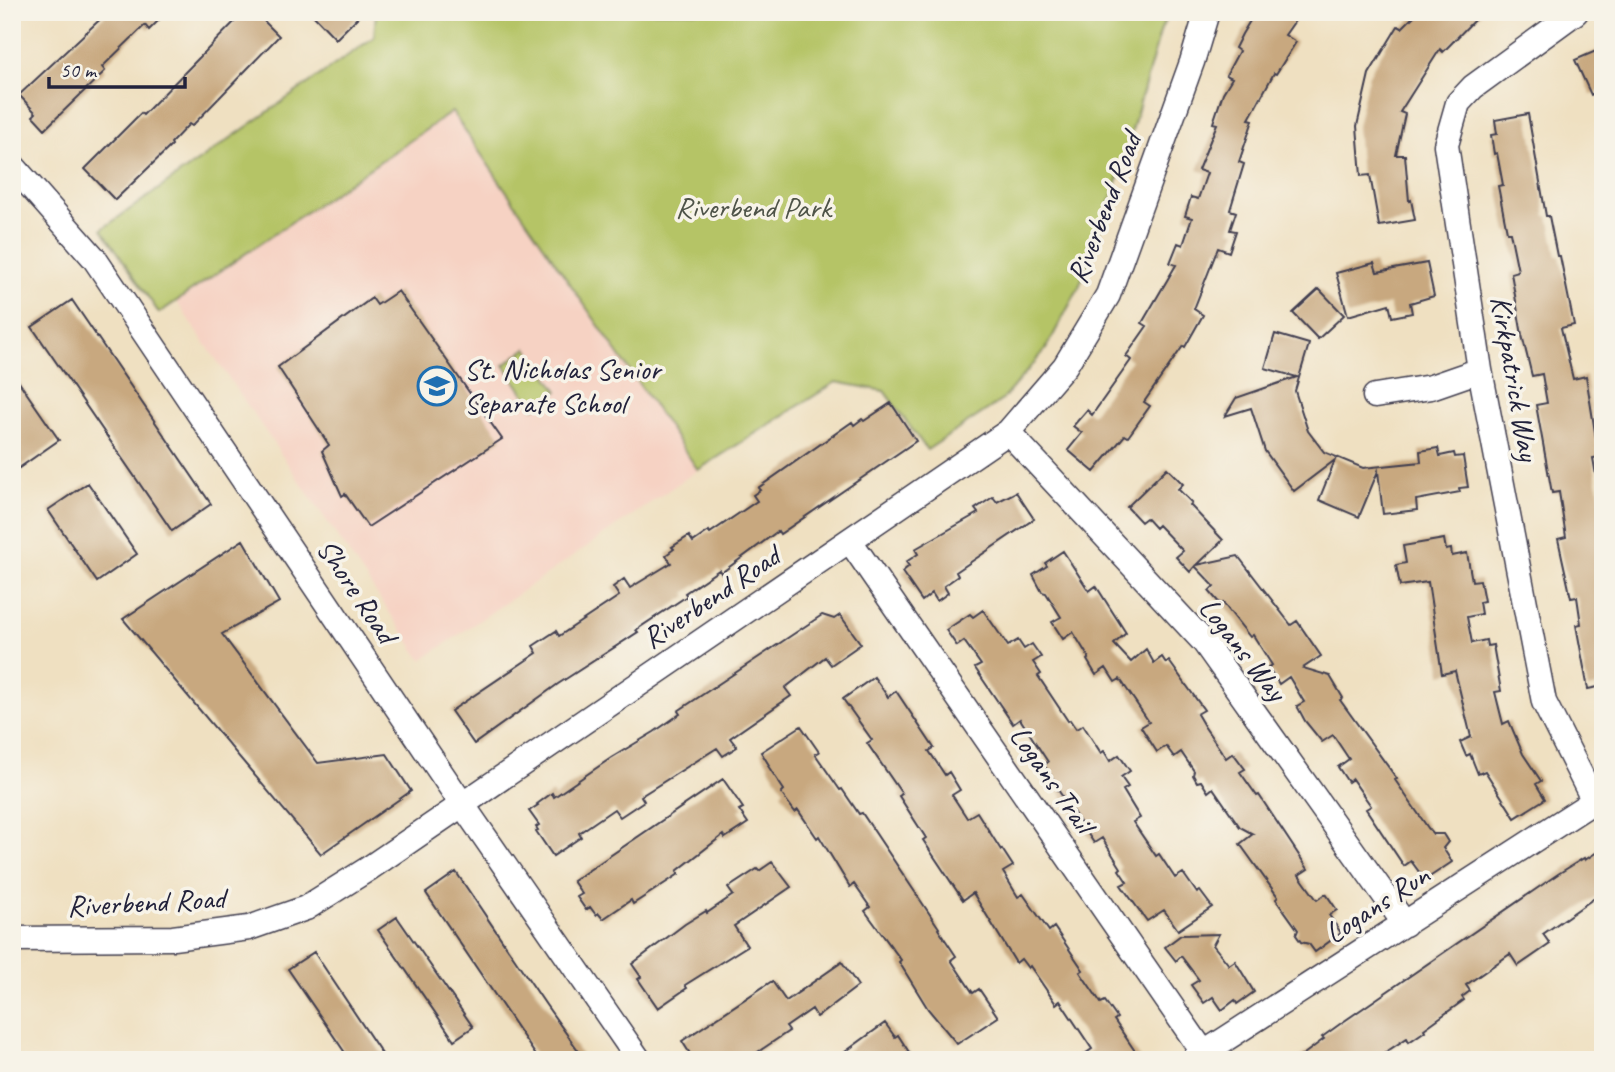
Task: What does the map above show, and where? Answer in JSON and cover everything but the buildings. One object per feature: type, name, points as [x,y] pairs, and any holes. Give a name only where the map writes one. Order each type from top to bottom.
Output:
[{"type":"street","name":"Riverbend Road","points":[[12,939],[173,938],[250,929],[314,903],[1008,432],[1065,366],[1108,295],[1192,62],[1207,12]]},
{"type":"street","name":"Kirkpatrick Way","points":[[1576,12],[1473,87],[1458,103],[1446,145],[1480,370],[1544,702],[1598,805]]},
{"type":"street","name":"Shore Road","points":[[12,165],[94,258],[462,804],[639,1060]]},
{"type":"street","points":[[1375,397],[1431,387],[1480,370]]},
{"type":"street","name":"Logans Way","points":[[1008,432],[1204,642],[1405,924]]},
{"type":"street","name":"Logans Trail","points":[[850,541],[1198,1056]]},
{"type":"street","name":"Logans Run","points":[[1198,1056],[1598,805]]},
{"type":"shaded area","name":"St. Nicholas Senior Separate School","points":[[452,111],[698,470],[422,660],[176,301]]},
{"type":"green space","name":"Riverbend Park","points":[[376,12],[1169,12],[1161,29],[1116,186],[1079,287],[1046,349],[1002,400],[927,450],[884,391],[836,382],[698,470],[452,112],[159,313],[102,229],[374,37]]},
{"type":"green space","points":[[527,348],[558,391],[534,408],[504,365]]},
{"type":"place","name":"St. Nicholas Senior Separate School","points":[[437,386]]}]
